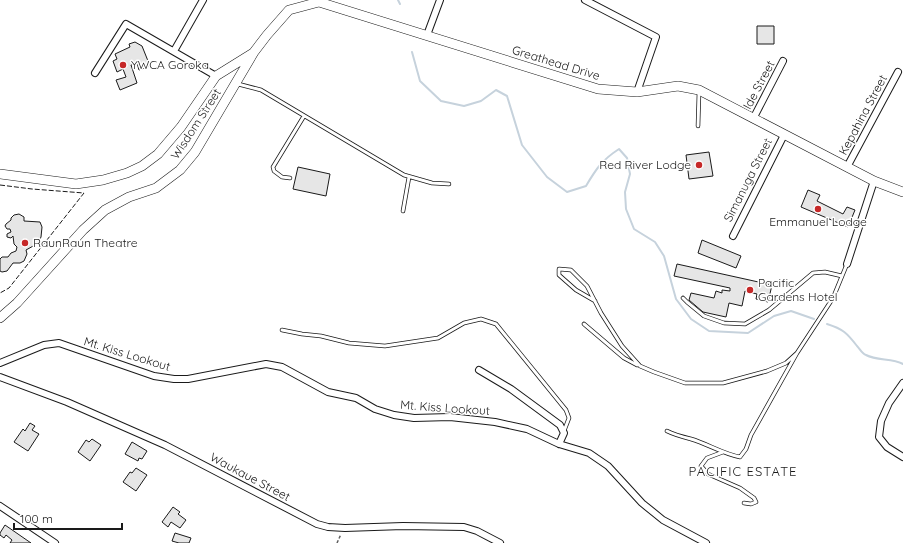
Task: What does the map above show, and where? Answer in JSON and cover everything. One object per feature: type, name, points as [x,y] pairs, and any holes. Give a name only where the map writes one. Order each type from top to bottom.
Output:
[{"type":"street","points":[[174,51],[203,0]]},
{"type":"street","points":[[427,35],[440,0]]},
{"type":"street","points":[[585,0],[656,37],[637,92]]},
{"type":"street","name":"Greathead Drive","points":[[254,52],[289,10],[319,2],[598,89],[637,92],[678,86],[699,90],[847,168],[874,181],[903,192]]},
{"type":"street","points":[[96,73],[126,24],[216,76]]},
{"type":"street","points":[[0,174],[76,184],[103,180],[127,173],[142,166],[158,154],[181,127],[216,76],[254,52]]},
{"type":"street","name":"Wisdom Street","points":[[0,318],[17,303],[83,230],[105,210],[129,197],[156,188],[180,170],[195,152],[254,52]]},
{"type":"street","name":"Ide Street","points":[[753,119],[783,61]]},
{"type":"street","name":"Kepahina Street","points":[[847,168],[898,72]]},
{"type":"street","name":"Simanuga Street","points":[[732,236],[784,135]]},
{"type":"street","points":[[847,264],[874,181]]},
{"type":"street","name":"Mt. Kiss Lookout","points":[[0,363],[44,345],[59,343],[154,376],[174,379],[188,379],[266,364],[282,367],[328,392],[356,398],[375,409],[394,415],[414,418],[450,417],[495,422],[528,429],[559,444],[589,453],[608,466],[642,503],[663,520],[706,543]]},
{"type":"street","points":[[479,370],[511,389],[560,425],[564,433],[559,444]]},
{"type":"street","name":"Waukaue Street","points":[[0,377],[67,402],[165,445],[317,524],[328,527],[345,528],[403,526],[464,527],[477,531],[500,543]]},
{"type":"street","points":[[903,383],[889,403],[881,420],[879,437],[887,447],[903,457]]},
{"type":"street","points":[[0,506],[55,543]]},
{"type":"lane","points":[[236,83],[261,90],[397,172],[432,183],[449,184]]},
{"type":"lane","points":[[698,126],[699,90]]},
{"type":"lane","points":[[290,178],[282,177],[274,172],[273,167],[304,116]]},
{"type":"lane","points":[[403,211],[409,177]]},
{"type":"lane","points":[[667,431],[740,457],[746,449],[751,435],[797,353],[833,298],[847,264]]},
{"type":"lane","points":[[595,301],[576,290],[559,275],[559,268],[571,270],[587,286],[595,301],[601,314],[622,346],[640,366]]},
{"type":"lane","points":[[682,298],[704,316],[724,322],[745,324],[769,310],[813,273],[825,272],[842,276]]},
{"type":"lane","points":[[282,330],[321,336],[349,343],[385,346],[438,338],[464,323],[481,319],[496,324],[566,410],[569,418],[564,433]]},
{"type":"lane","points":[[584,324],[624,358],[654,372],[686,383],[723,383],[767,371],[786,363],[797,353]]},
{"type":"lane","points":[[723,452],[707,458],[701,466],[708,474],[740,488],[754,498],[756,502],[751,504],[744,503]]},
{"type":"path","points":[[336,543],[345,528]]},
{"type":"building","points":[[757,26],[774,26],[774,44],[757,44]]},
{"type":"building","name":"YWCA Goroka","points":[[135,42],[142,46],[150,66],[139,70],[137,63],[131,65],[137,83],[120,90],[116,80],[126,77],[123,69],[117,72],[113,61],[117,59],[115,54],[130,47],[129,44]]},
{"type":"building","name":"Red River Lodge","points":[[709,152],[713,176],[689,179],[686,155]]},
{"type":"building","points":[[298,167],[330,174],[326,196],[293,189]]},
{"type":"building","name":"Emmanuel Lodge","points":[[808,190],[820,195],[817,201],[843,214],[847,207],[855,210],[848,227],[801,207]]},
{"type":"building","name":"RaunRaun Theatre","points":[[19,214],[24,217],[24,221],[40,222],[42,227],[41,237],[35,245],[26,250],[27,254],[24,261],[20,263],[13,263],[7,271],[2,272],[0,271],[0,259],[2,257],[8,257],[11,253],[16,251],[17,247],[14,244],[13,236],[11,238],[7,237],[7,234],[11,232],[10,229],[7,229],[5,226],[14,215]]},
{"type":"building","points":[[702,240],[741,256],[736,268],[698,253]]},
{"type":"building","name":"Pacific Gardens Hotel","points":[[677,264],[772,285],[768,302],[756,299],[757,294],[745,291],[742,306],[729,303],[726,317],[703,312],[689,300],[691,293],[714,298],[716,291],[722,293],[722,290],[730,291],[730,288],[674,276]]},
{"type":"building","points":[[30,423],[35,426],[32,430],[39,434],[28,451],[14,442],[23,429],[25,431]]},
{"type":"building","points":[[92,439],[101,445],[90,461],[78,452],[86,440],[89,442]]},
{"type":"building","points":[[132,442],[147,451],[142,459],[139,458],[138,461],[125,454]]},
{"type":"building","points":[[136,468],[147,475],[136,491],[123,482],[130,472],[132,473]]},
{"type":"building","points":[[173,507],[180,512],[178,514],[186,520],[180,528],[171,522],[168,527],[162,522]]},
{"type":"building","points":[[5,525],[31,543],[10,543],[12,540],[6,535],[4,538],[0,535]]},
{"type":"building","points":[[175,533],[191,538],[189,543],[172,541]]},
{"type":"waterway","points":[[398,0],[400,4]]},
{"type":"waterway","points":[[412,52],[420,81],[441,101],[464,106],[481,101],[496,90],[507,96],[522,145],[547,177],[567,192],[586,186],[600,165],[619,149],[627,158],[630,174],[625,192],[626,209],[634,229],[655,242],[664,256],[676,299],[691,319],[709,331],[748,333],[774,316],[791,311],[814,319]]},
{"type":"waterway","points":[[827,324],[844,332],[862,353],[870,357],[903,364]]},
{"type":"fence","points":[[0,185],[84,193],[9,288],[0,293]]},
{"type":"place","name":"YWCA Goroka","points":[[123,65]]},
{"type":"place","name":"Red River Lodge","points":[[699,165]]},
{"type":"place","name":"Emmanuel Lodge","points":[[818,209]]},
{"type":"place","name":"RaunRaun Theatre","points":[[25,243]]},
{"type":"place","name":"Pacific Gardens Hotel","points":[[750,290]]},
{"type":"district","name":"PACIFIC ESTATE","points":[[743,471]]}]
